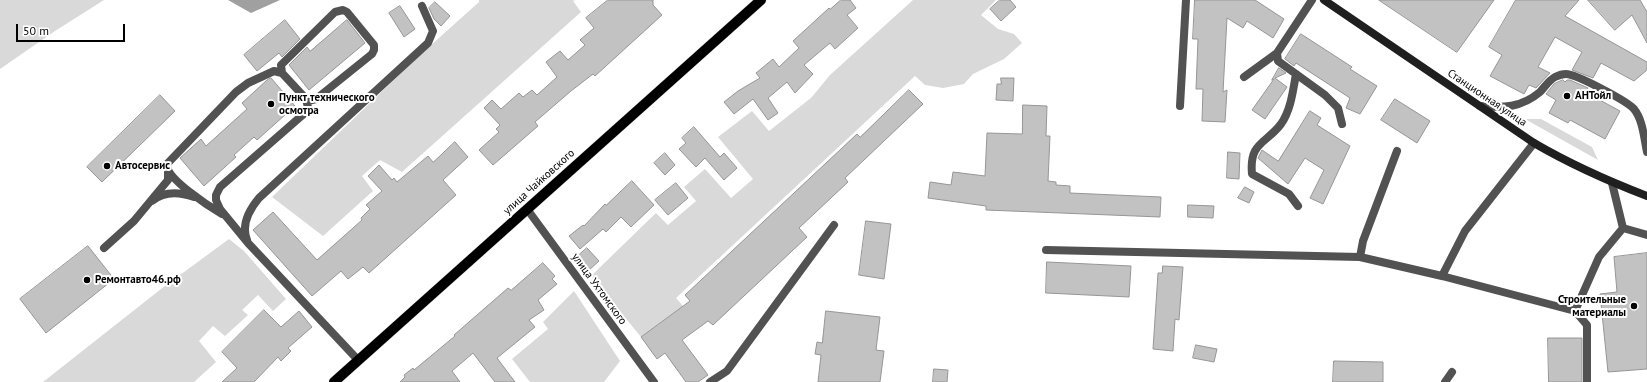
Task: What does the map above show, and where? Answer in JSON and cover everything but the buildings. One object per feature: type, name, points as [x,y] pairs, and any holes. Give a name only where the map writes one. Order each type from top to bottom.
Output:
[{"type":"main road","name":"улица Чайковского","points":[[334,382],[761,0]]},
{"type":"main road","name":"Станционная улица","points":[[1324,0],[1534,144],[1612,182],[1647,196]]},
{"type":"street","points":[[1180,106],[1186,0]]},
{"type":"street","points":[[1244,77],[1277,53],[1312,0]]},
{"type":"street","points":[[248,242],[245,230],[246,221],[249,212],[259,198],[428,43],[433,31],[422,6]]},
{"type":"street","points":[[193,194],[197,197],[208,198],[212,196],[220,187],[306,112],[308,105],[306,100],[282,73],[280,68],[282,63],[335,12],[340,10],[347,12],[374,45],[373,52],[316,99],[311,101],[306,100]]},
{"type":"street","points":[[1277,53],[1278,61],[1325,95],[1338,108],[1342,124]]},
{"type":"street","points":[[104,248],[134,221],[168,180],[168,162],[236,92],[248,83],[274,71],[282,73]]},
{"type":"street","points":[[1296,74],[1293,93],[1287,112],[1281,124],[1256,148],[1251,163],[1252,174],[1289,194],[1298,206]]},
{"type":"street","points":[[1480,106],[1502,108],[1523,103],[1539,92],[1554,77],[1567,74],[1625,101],[1634,110],[1640,121],[1647,152]]},
{"type":"street","points":[[1442,276],[1465,230],[1534,144]]},
{"type":"street","points":[[1360,257],[1363,241],[1397,151]]},
{"type":"street","points":[[168,172],[206,205]]},
{"type":"street","points":[[1612,182],[1623,228]]},
{"type":"street","points":[[220,187],[216,195],[217,205],[227,218],[358,360]]},
{"type":"street","points":[[145,207],[155,199],[167,194],[181,193],[194,197],[227,218]]},
{"type":"street","name":"улица Ухтомского","points":[[527,209],[652,381]]},
{"type":"street","points":[[710,382],[727,371],[834,225]]},
{"type":"street","points":[[1623,228],[1647,235]]},
{"type":"street","points":[[1575,311],[1599,257],[1623,228]]},
{"type":"street","points":[[1046,250],[1360,257],[1442,276],[1575,311],[1586,325],[1587,382]]},
{"type":"street","points":[[1445,382],[1452,372]]},
{"type":"shaded area","points":[[0,0],[104,0],[55,31],[0,69]]},
{"type":"shaded area","points":[[228,0],[280,0],[251,13]]},
{"type":"shaded area","points":[[479,0],[575,0],[573,1],[581,12],[402,172],[380,160],[362,176],[373,191],[323,236],[272,197],[420,55],[479,2]]},
{"type":"shaded area","points":[[913,0],[996,0],[981,15],[998,29],[1014,34],[1022,43],[1004,59],[973,74],[964,84],[943,88],[925,85],[915,76],[676,298],[683,306],[641,337],[591,276],[656,213],[668,225],[696,201],[684,187],[705,169],[731,198],[753,179],[718,137],[752,111],[769,131],[811,98],[830,75]]},
{"type":"shaded area","points":[[1525,119],[1541,119],[1592,147],[1598,160]]},
{"type":"shaded area","points":[[229,239],[244,251],[286,299],[273,311],[258,295],[242,310],[248,315],[225,336],[213,326],[199,341],[216,362],[194,382],[43,382],[161,289]]},
{"type":"shaded area","points":[[574,291],[620,361],[604,382],[530,382],[512,359],[548,329],[543,322]]},
{"type":"place","name":"АНТойл","points":[[1567,96]]},
{"type":"place","name":"Пункт технического осмотра","points":[[271,104]]},
{"type":"place","name":"Автосервис","points":[[107,166]]},
{"type":"place","name":"Ремонтавто46.рф","points":[[87,280]]},
{"type":"place","name":"Строительные материалы","points":[[1634,306]]}]
